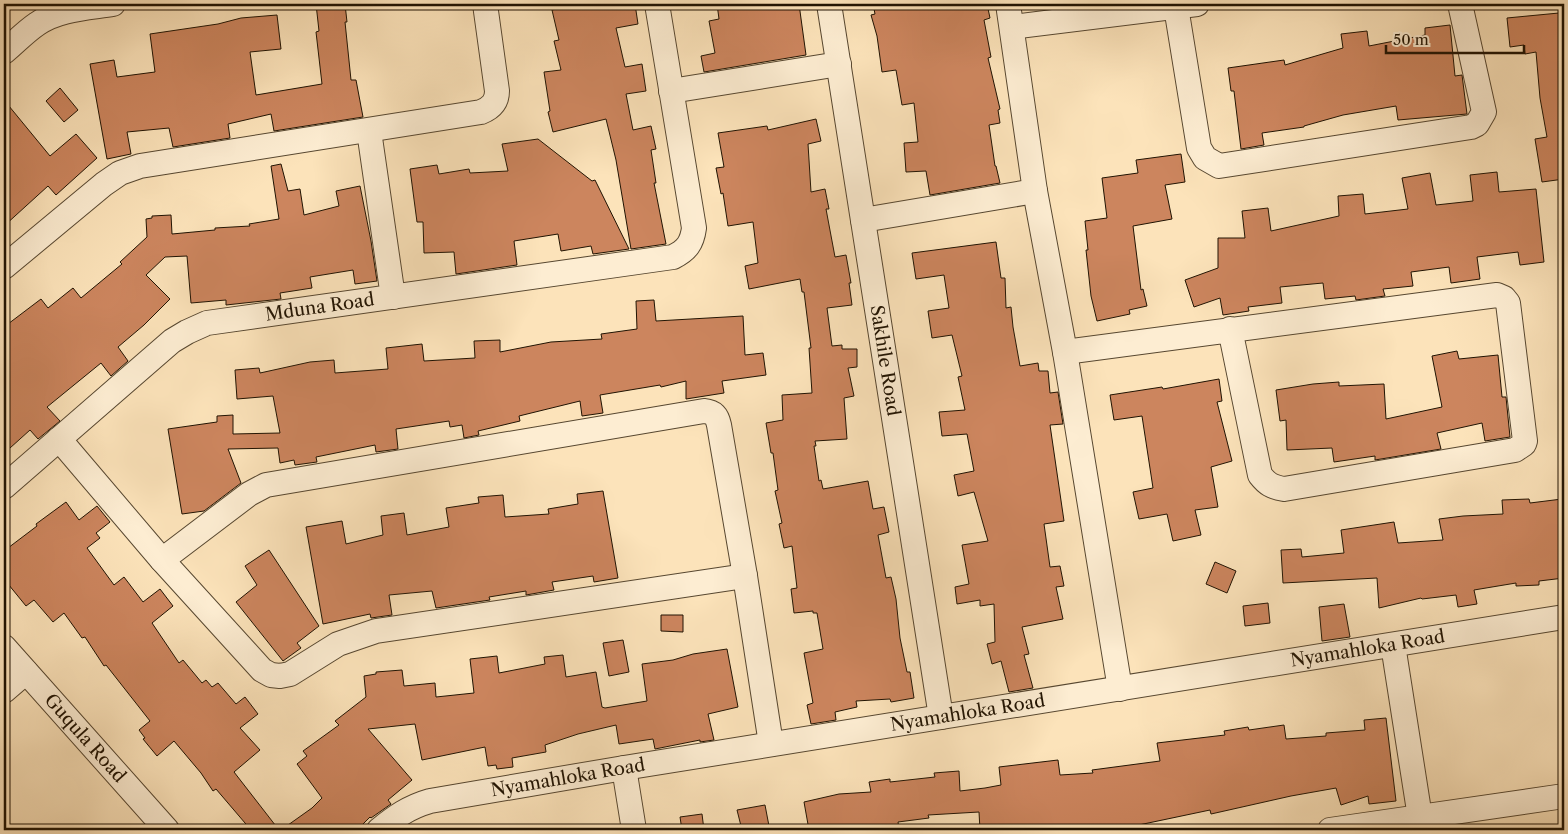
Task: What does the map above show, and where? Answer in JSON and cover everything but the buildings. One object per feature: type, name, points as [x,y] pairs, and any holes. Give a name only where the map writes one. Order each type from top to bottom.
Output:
[{"type":"street","points":[[4,52],[37,23],[53,15],[113,4]]},
{"type":"street","points":[[4,267],[104,184],[120,173],[140,166],[369,131],[481,112],[488,109],[494,104],[497,91],[485,4]]},
{"type":"street","points":[[657,4],[671,91],[839,64]]},
{"type":"street","name":"Sakhile Road","points":[[829,4],[942,717]]},
{"type":"street","points":[[1008,4],[1035,191],[1065,352],[1120,689]]},
{"type":"street","points":[[1012,27],[1186,6],[1199,148],[1205,158],[1219,166],[1471,127],[1477,124],[1484,112],[1460,4]]},
{"type":"street","name":"Mduna Road","points":[[4,487],[172,341],[207,324],[673,257],[682,253],[692,239],[694,228],[671,91]]},
{"type":"street","points":[[369,131],[393,297]]},
{"type":"street","points":[[863,220],[1035,191]]},
{"type":"street","points":[[1065,352],[1230,329],[1497,295],[1504,298],[1508,304],[1524,444],[1516,450],[1284,488],[1274,487],[1266,483],[1260,475],[1230,329]]},
{"type":"street","points":[[162,560],[249,494],[266,485],[704,411],[715,414],[719,424],[745,576],[771,744]]},
{"type":"street","points":[[59,439],[162,560],[262,670],[271,675],[280,676],[298,669],[338,644],[376,631],[745,576]]},
{"type":"street","name":"Nyamahloka Road","points":[[379,830],[399,814],[416,805],[430,801],[771,744],[1564,617]]},
{"type":"street","points":[[1393,645],[1420,823]]},
{"type":"street","name":"Guqula Road","points":[[4,647],[167,830]]},
{"type":"street","points":[[4,691],[26,672]]},
{"type":"street","points":[[624,768],[634,830]]},
{"type":"street","points":[[1330,830],[1420,823],[1564,796]]}]
